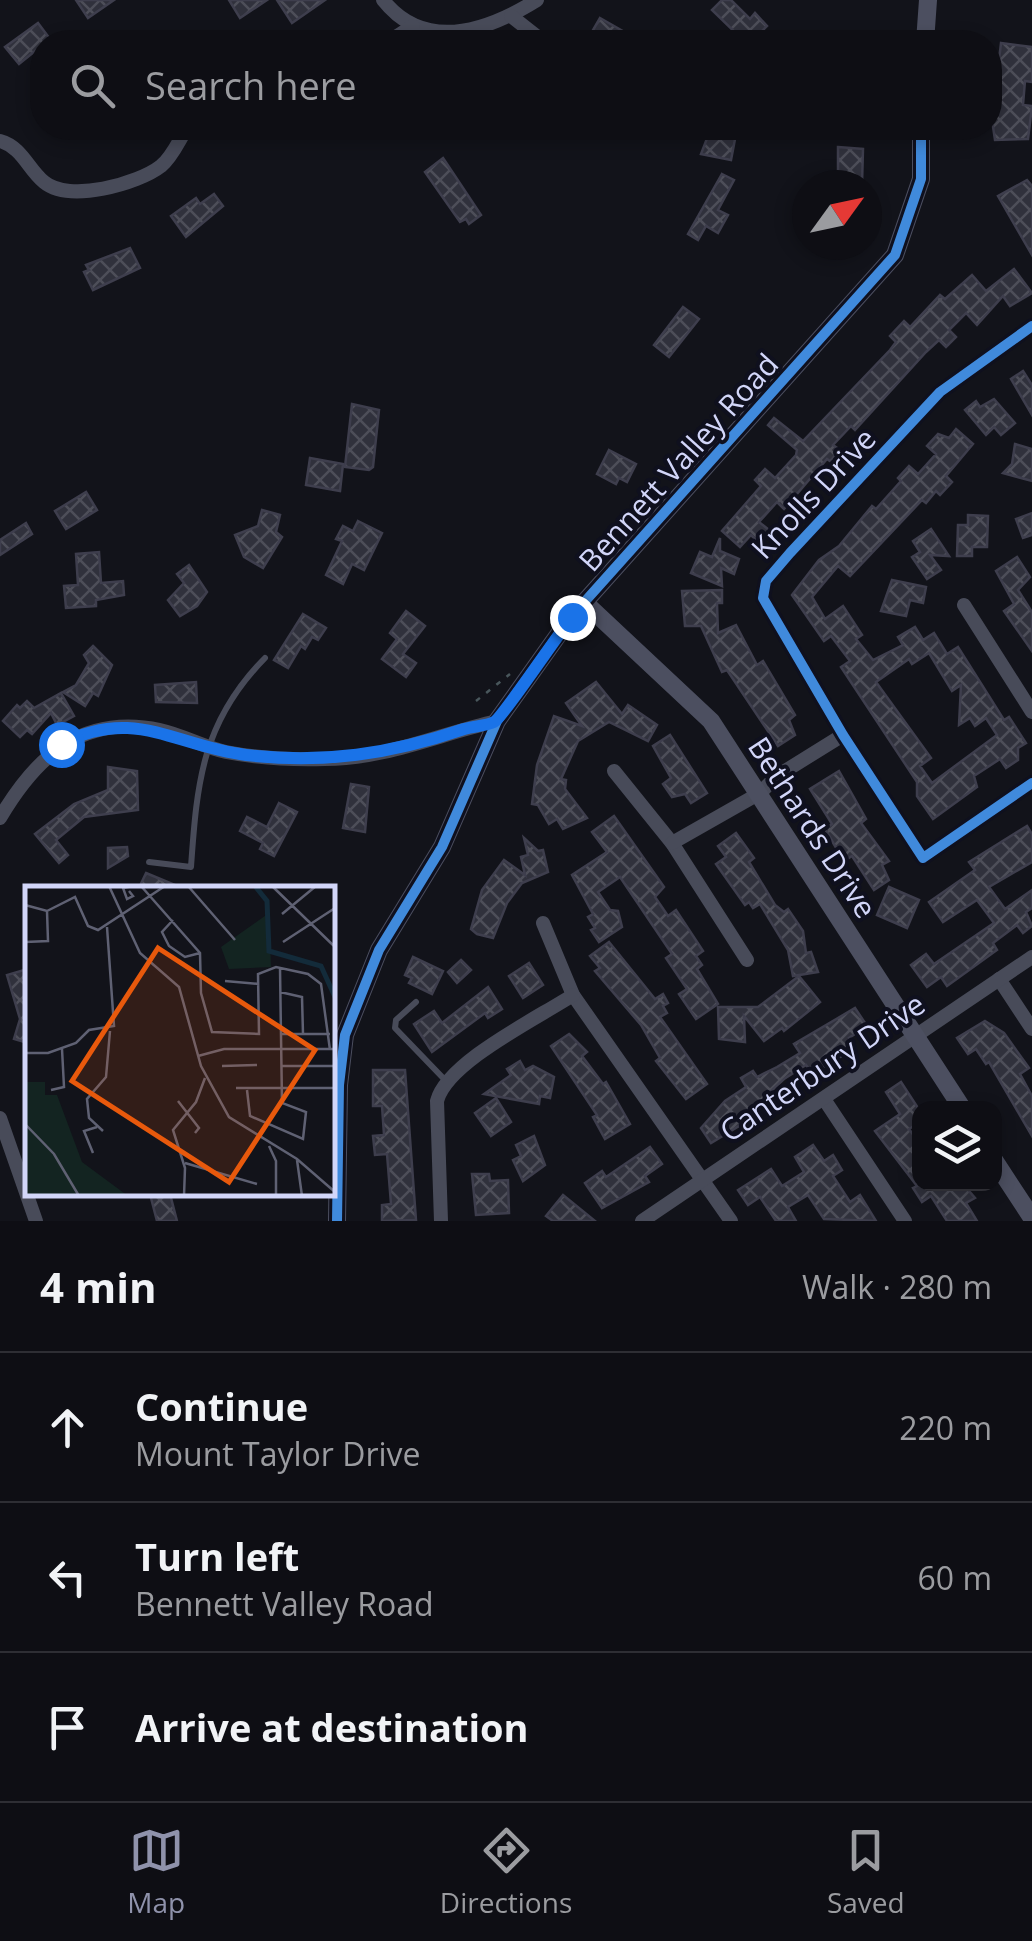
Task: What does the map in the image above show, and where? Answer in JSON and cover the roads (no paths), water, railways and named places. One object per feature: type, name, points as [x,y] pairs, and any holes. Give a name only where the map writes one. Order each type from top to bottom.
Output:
[{"type":"street","points":[[383,0],[398,19],[429,30]]},
{"type":"street","points":[[465,30],[510,16],[537,0]]},
{"type":"street","points":[[926,30],[928,0]]},
{"type":"street","points":[[510,16],[528,30]]},
{"type":"street","points":[[407,30],[413,26]]},
{"type":"street","points":[[0,141],[11,144],[43,182],[56,190],[83,191],[157,170],[178,140]]},
{"type":"street","name":"Bennett Valley Road","points":[[337,1221],[339,1084],[346,1035],[379,950],[450,834],[497,721],[538,658],[895,256],[920,180],[922,140]]},
{"type":"street","name":"Knolls Drive","points":[[1032,326],[940,392],[766,582],[763,598],[843,735],[923,858],[1032,783]]},
{"type":"street","name":"Bethards Drive","points":[[585,604],[711,721],[957,1101]]},
{"type":"street","points":[[964,605],[1032,712]]},
{"type":"street","points":[[0,818],[21,782],[42,759],[88,730],[142,727],[248,755],[365,757],[497,721]]},
{"type":"street","points":[[672,843],[760,792],[777,776],[843,735]]},
{"type":"street","points":[[614,771],[672,843],[747,960]]},
{"type":"street","points":[[542,923],[573,995],[730,1221]]},
{"type":"street","name":"Canterbury Drive","points":[[642,1221],[1032,957]]},
{"type":"street","points":[[999,979],[1032,1029]]},
{"type":"street","points":[[441,1221],[437,1101],[446,1081],[573,995]]},
{"type":"street","points":[[824,1099],[905,1221]]},
{"type":"street","points":[[0,1118],[25,1190]]},
{"type":"street","points":[[1002,1172],[1032,1218]]},
{"type":"street","points":[[27,1196],[36,1221]]},
{"type":"lane","points":[[149,862],[190,867],[197,784],[206,746],[232,699],[265,658]]},
{"type":"lane","points":[[416,1002],[396,1020],[395,1028],[446,1081]]}]
